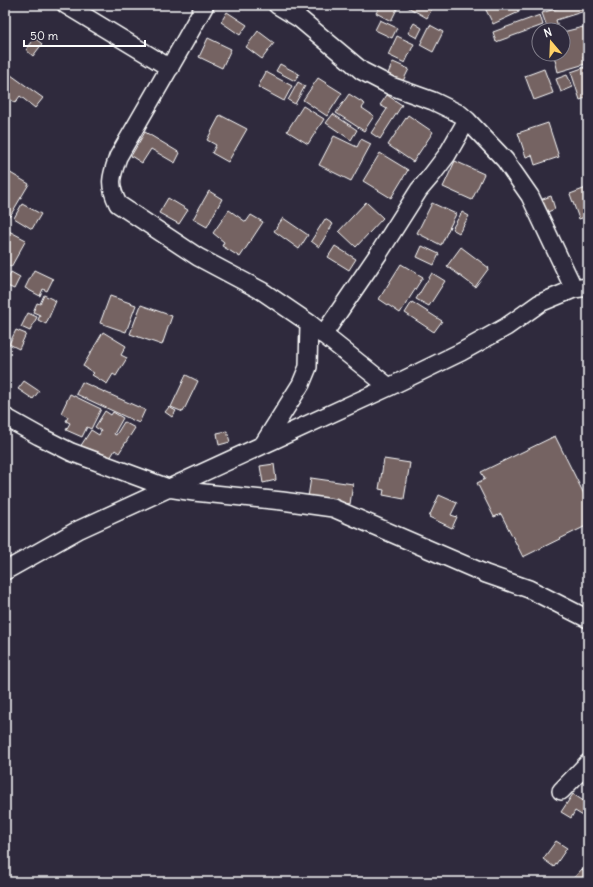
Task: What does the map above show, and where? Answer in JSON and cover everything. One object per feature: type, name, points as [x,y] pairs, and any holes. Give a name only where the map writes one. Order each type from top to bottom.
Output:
[{"type":"street","points":[[66,5],[170,68]]},
{"type":"street","points":[[205,5],[118,157],[111,178],[112,192],[118,204],[198,257],[262,291],[309,323],[389,387]]},
{"type":"street","points":[[5,571],[78,530],[264,443],[389,387],[461,352],[506,327],[540,303],[581,288],[530,196],[505,160],[467,120],[460,114],[433,101],[391,86],[362,72],[300,19],[277,5]]},
{"type":"street","points":[[323,334],[379,254],[419,190],[447,155],[467,120]]},
{"type":"street","points":[[264,443],[301,384],[308,367],[309,323]]},
{"type":"street","points":[[5,417],[71,452],[168,488],[333,508],[486,574],[529,589],[588,619]]},
{"type":"street","points":[[561,791],[588,763]]},
{"type":"building","points":[[381,5],[399,5],[391,21],[376,13]]},
{"type":"building","points":[[434,5],[427,18],[406,6]]},
{"type":"building","points":[[515,5],[519,12],[493,24],[484,6]]},
{"type":"building","points":[[567,5],[583,5],[585,11],[556,20],[557,22],[545,22],[542,13]]},
{"type":"building","points":[[227,12],[247,25],[240,35],[221,22]]},
{"type":"building","points":[[540,15],[542,22],[531,22],[531,29],[496,42],[493,32]]},
{"type":"building","points":[[380,20],[397,28],[392,38],[375,30]]},
{"type":"building","points":[[414,23],[422,28],[417,38],[408,33]]},
{"type":"building","points":[[430,25],[443,32],[433,52],[420,45]]},
{"type":"building","points":[[583,27],[588,44],[588,55],[583,56],[585,64],[558,72],[556,62],[571,62],[571,30]]},
{"type":"building","points":[[258,31],[274,43],[262,59],[246,47]]},
{"type":"building","points":[[397,36],[414,44],[405,63],[388,55]]},
{"type":"building","points":[[35,38],[42,44],[33,56],[26,50]]},
{"type":"building","points":[[208,38],[231,49],[222,68],[199,57]]},
{"type":"building","points":[[393,62],[409,69],[401,85],[386,78]]},
{"type":"building","points":[[280,64],[299,74],[295,81],[276,71]]},
{"type":"building","points":[[588,66],[588,97],[580,100],[571,72]]},
{"type":"building","points":[[544,69],[553,93],[534,100],[525,76]]},
{"type":"building","points":[[266,72],[292,86],[284,101],[258,87]]},
{"type":"building","points":[[11,75],[43,98],[35,108],[20,96],[15,103],[5,95],[5,83]]},
{"type":"building","points":[[567,75],[573,87],[561,92],[556,79]]},
{"type":"building","points":[[318,78],[342,93],[327,116],[303,100]]},
{"type":"building","points":[[298,82],[305,86],[295,104],[288,100]]},
{"type":"building","points":[[349,94],[365,104],[362,108],[374,116],[364,131],[336,113]]},
{"type":"building","points":[[387,95],[402,105],[380,139],[371,133],[387,109],[380,105]]},
{"type":"building","points":[[303,106],[324,119],[308,144],[287,131]]},
{"type":"building","points":[[333,114],[357,130],[351,140],[326,123]]},
{"type":"building","points":[[220,115],[247,129],[228,162],[212,153],[216,145],[207,140]]},
{"type":"building","points":[[408,115],[433,132],[413,162],[388,145]]},
{"type":"building","points":[[548,123],[559,157],[535,165],[532,155],[526,157],[518,133]]},
{"type":"building","points":[[145,132],[180,153],[175,163],[151,149],[142,163],[131,156]]},
{"type":"building","points":[[334,136],[357,147],[361,139],[371,144],[351,181],[319,165]]},
{"type":"building","points":[[380,153],[408,170],[391,198],[363,181]]},
{"type":"building","points":[[455,161],[484,174],[472,200],[443,187]]},
{"type":"building","points":[[7,171],[29,184],[10,216],[5,213],[5,174]]},
{"type":"building","points":[[586,188],[588,191],[588,216],[579,219],[570,194]]},
{"type":"building","points":[[209,191],[222,199],[207,227],[193,219]]},
{"type":"building","points":[[551,196],[555,209],[545,213],[540,200]]},
{"type":"building","points":[[168,198],[188,210],[179,224],[159,213]]},
{"type":"building","points":[[366,202],[383,218],[356,247],[339,231]]},
{"type":"building","points":[[432,203],[456,214],[441,245],[417,233]]},
{"type":"building","points":[[22,204],[41,214],[32,229],[14,218]]},
{"type":"building","points":[[229,210],[246,222],[251,215],[263,222],[240,257],[222,246],[224,242],[213,233]]},
{"type":"building","points":[[462,212],[469,216],[459,233],[452,229]]},
{"type":"building","points":[[283,218],[308,235],[299,249],[274,231]]},
{"type":"building","points":[[325,219],[333,224],[319,247],[311,241]]},
{"type":"building","points":[[5,229],[26,240],[11,267],[5,264]]},
{"type":"building","points":[[335,246],[356,259],[349,270],[328,257]]},
{"type":"building","points":[[422,246],[439,254],[434,265],[417,257]]},
{"type":"building","points":[[461,247],[489,268],[475,287],[447,266]]},
{"type":"building","points":[[401,264],[423,277],[400,313],[379,299]]},
{"type":"building","points":[[34,270],[53,279],[47,291],[43,289],[40,296],[25,288]]},
{"type":"building","points":[[11,272],[20,277],[14,289],[5,285]]},
{"type":"building","points":[[432,273],[445,281],[429,306],[416,299]]},
{"type":"building","points":[[44,295],[56,301],[46,324],[38,320],[40,315],[33,312],[37,303],[40,304]]},
{"type":"building","points":[[110,296],[136,305],[126,332],[100,323]]},
{"type":"building","points":[[412,302],[442,321],[434,332],[405,313]]},
{"type":"building","points":[[141,305],[172,316],[162,345],[130,334]]},
{"type":"building","points":[[28,313],[37,317],[30,331],[21,327]]},
{"type":"building","points":[[16,330],[26,334],[19,349],[9,344]]},
{"type":"building","points":[[103,332],[126,346],[121,355],[127,358],[116,376],[113,374],[107,384],[92,375],[94,373],[83,366]]},
{"type":"building","points":[[186,375],[198,381],[183,412],[171,407]]},
{"type":"building","points":[[24,381],[39,391],[33,399],[18,389]]},
{"type":"building","points":[[82,382],[145,410],[139,423],[76,394]]},
{"type":"building","points":[[70,394],[101,409],[91,429],[87,427],[82,437],[66,430],[70,423],[66,421],[68,417],[61,413]]},
{"type":"building","points":[[169,407],[176,411],[172,417],[165,412]]},
{"type":"building","points":[[105,411],[111,415],[113,412],[123,418],[114,434],[116,435],[124,422],[135,428],[119,453],[115,450],[107,463],[80,447],[91,430],[99,435],[101,431],[95,427]]},
{"type":"building","points":[[227,431],[230,442],[219,445],[217,433]]},
{"type":"building","points":[[555,436],[588,502],[588,525],[523,557],[501,514],[494,517],[477,483],[485,479],[481,472]]},
{"type":"building","points":[[384,459],[410,463],[404,499],[383,495],[384,490],[379,489]]},
{"type":"building","points":[[274,464],[276,480],[263,483],[260,466]]},
{"type":"building","points":[[311,478],[353,484],[350,504],[308,497]]},
{"type":"building","points":[[439,495],[457,503],[451,515],[457,517],[452,528],[429,517]]},
{"type":"building","points":[[573,794],[588,804],[588,819],[575,811],[571,818],[561,812]]},
{"type":"building","points":[[556,841],[567,848],[554,867],[543,859]]},
{"type":"building","points":[[582,869],[588,874],[588,882],[570,882]]}]
